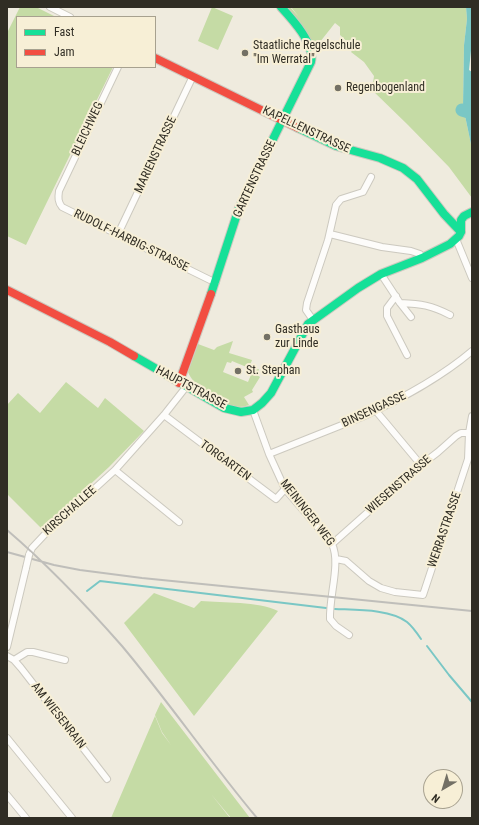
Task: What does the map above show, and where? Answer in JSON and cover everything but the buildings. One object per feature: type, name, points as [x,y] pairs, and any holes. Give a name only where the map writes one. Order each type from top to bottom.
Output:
[{"type":"street","points":[[50,7],[68,16]]},
{"type":"street","name":"GARTENSTRASSE","points":[[183,385],[240,208],[310,66],[312,57],[310,48],[281,7]]},
{"type":"street","name":"KAPELLENSTRASSE","points":[[156,58],[336,146],[396,164],[410,172],[444,214],[459,236]]},
{"type":"street","name":"BLEICHWEG","points":[[59,191],[118,68]]},
{"type":"street","name":"MARIENSTRASSE","points":[[118,234],[193,76]]},
{"type":"street","points":[[313,320],[308,315],[306,310],[307,303],[330,234],[336,205],[341,199],[363,192],[372,177]]},
{"type":"street","name":"RUDOLF-HARBIG-STRASSE","points":[[59,191],[58,198],[62,207],[216,282]]},
{"type":"street","points":[[472,212],[464,216],[461,220],[459,236],[472,278]]},
{"type":"street","points":[[330,234],[382,247],[411,251],[420,254],[422,258]]},
{"type":"street","points":[[253,410],[271,393],[308,324],[358,288],[382,274],[440,250],[459,236]]},
{"type":"street","points":[[382,274],[400,303],[411,317]]},
{"type":"street","name":"HAUPTSTRASSE","points":[[7,290],[110,342],[224,408],[241,412],[253,410]]},
{"type":"street","points":[[396,296],[387,308],[386,316],[407,355]]},
{"type":"street","points":[[400,303],[424,304],[439,309],[450,315]]},
{"type":"street","name":"BINSENGASSE","points":[[269,454],[376,410],[428,383],[462,360],[472,351]]},
{"type":"street","name":"KIRSCHALLEE","points":[[7,647],[32,548],[47,532],[115,470],[164,416],[183,385]]},
{"type":"street","name":"MEININGER WEG","points":[[253,410],[269,454],[285,489],[332,544],[335,550],[336,559],[330,619],[336,626],[349,635]]},
{"type":"street","points":[[376,410],[421,465]]},
{"type":"street","name":"TORGARTEN","points":[[164,416],[276,499],[285,489]]},
{"type":"street","name":"WERRASTRASSE","points":[[336,559],[346,561],[369,581],[381,588],[395,592],[423,595],[468,459],[469,433],[472,416]]},
{"type":"street","name":"WIESENSTRASSE","points":[[332,544],[456,436],[461,433],[469,433]]},
{"type":"street","points":[[115,470],[179,522]]},
{"type":"street","points":[[14,660],[27,652],[33,652],[65,660]]},
{"type":"street","name":"AM WIESENRAIN","points":[[7,656],[14,660],[107,779]]},
{"type":"street","points":[[7,738],[72,818]]},
{"type":"street","points":[[7,795],[26,818]]},
{"type":"green space","points":[[20,7],[36,7],[54,16],[16,16],[16,68],[113,68],[26,245],[7,236],[7,33]]},
{"type":"green space","points":[[212,7],[233,16],[218,50],[198,41]]},
{"type":"green space","points":[[283,7],[290,7],[299,17],[291,7],[466,7],[467,19],[464,45],[463,106],[472,149],[472,198],[449,167],[372,90],[374,76],[364,62],[351,52],[354,48],[340,35],[340,27],[335,23],[316,47],[311,44]]},
{"type":"green space","points":[[233,341],[229,353],[252,360],[249,368],[232,361],[231,363],[227,362],[223,372],[248,382],[253,370],[259,369],[257,375],[260,377],[252,390],[253,392],[244,397],[249,405],[241,407],[232,406],[210,395],[196,384],[188,372],[198,344],[214,350],[217,347]]},
{"type":"green space","points":[[66,382],[98,408],[105,398],[144,431],[109,467],[42,529],[7,494],[7,405],[18,393],[40,413]]},
{"type":"green space","points":[[154,593],[194,608],[201,601],[251,604],[278,611],[194,716],[124,623]]},
{"type":"green space","points":[[161,702],[250,818],[231,818],[211,794],[230,818],[111,818],[155,716],[162,733],[171,745],[162,732],[155,715]]},
{"type":"water","points":[[466,7],[472,7],[472,41],[469,70],[472,72],[472,149],[463,106],[464,45],[467,19]]},
{"type":"waterway","points":[[462,110],[472,113]]},
{"type":"waterway","points":[[87,591],[100,581],[326,608]]},
{"type":"waterway","points":[[335,609],[363,610],[382,612],[392,615],[407,622],[421,639]]},
{"type":"waterway","points":[[427,646],[472,702]]},
{"type":"railway","points":[[7,530],[67,586],[122,646],[257,818]]},
{"type":"railway","points":[[7,552],[54,565],[142,578],[472,611]]},
{"type":"traffic: fast","points":[[211,294],[239,208],[311,62],[310,48],[306,40],[297,25],[281,7]]},
{"type":"traffic: fast","points":[[298,128],[336,146],[380,158],[403,168],[417,179],[444,214],[461,232]]},
{"type":"traffic: fast","points":[[134,356],[224,408],[241,412],[253,410],[271,393],[308,324],[358,288],[381,274],[422,258],[450,244],[459,236],[461,232],[461,220],[464,216],[472,212]]},
{"type":"traffic: jam","points":[[156,58],[298,128]]},
{"type":"traffic: jam","points":[[7,290],[110,342],[134,356]]},
{"type":"traffic: jam","points":[[179,383],[211,294]]},
{"type":"place","name":"Staatliche Regelschule \"Im Werratal\"","points":[[245,53]]},
{"type":"place","name":"Regenbogenland","points":[[338,88]]},
{"type":"place","name":"Gasthaus zur Linde","points":[[267,337]]},
{"type":"place","name":"St. Stephan","points":[[238,371]]}]
